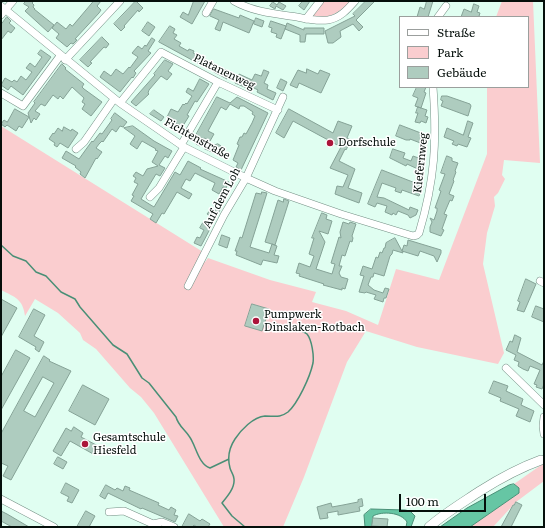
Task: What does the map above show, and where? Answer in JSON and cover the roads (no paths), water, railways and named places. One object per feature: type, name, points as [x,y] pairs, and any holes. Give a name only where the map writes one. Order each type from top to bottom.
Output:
[{"type":"street","points":[[2,10],[13,1]]},
{"type":"street","points":[[1,93],[23,106],[63,58],[120,1]]},
{"type":"street","points":[[206,13],[213,1]]},
{"type":"street","points":[[234,1],[243,6],[266,12],[306,19],[327,20],[339,16],[355,1]]},
{"type":"street","points":[[306,19],[320,1]]},
{"type":"street","points":[[439,16],[446,6]]},
{"type":"street","name":"Fichtenstraße","points":[[2,10],[117,101],[182,146],[274,191],[340,214],[413,236]]},
{"type":"street","name":"Platanenweg","points":[[117,101],[161,52],[218,82],[278,110]]},
{"type":"street","points":[[150,197],[159,188],[218,82]]},
{"type":"street","name":"Kiefernweg","points":[[413,236],[419,233],[431,185],[436,134],[433,88]]},
{"type":"street","name":"Auf dem Loh","points":[[188,286],[224,215],[246,178],[283,97]]},
{"type":"street","points":[[76,149],[84,142],[117,101]]},
{"type":"street","points":[[506,368],[544,405]]},
{"type":"street","points":[[544,417],[544,434]]},
{"type":"street","points":[[429,527],[459,504],[480,491],[519,476],[542,459]]},
{"type":"street","points":[[1,499],[54,527]]},
{"type":"street","points":[[109,512],[124,511],[153,526],[162,522],[174,527]]},
{"type":"waterway","points":[[1,245],[13,256],[26,261],[36,272],[46,276],[61,292],[75,299],[80,307],[113,345],[127,354],[142,378],[149,383],[176,417],[206,466],[210,468],[229,459]]},
{"type":"waterway","points":[[245,527],[232,516],[222,503],[230,492],[234,482],[229,460],[231,446],[248,424],[256,419],[265,416],[280,416],[292,408],[303,389],[313,363],[312,348],[307,334],[297,329],[275,324]]},
{"type":"place","name":"Dorfschule","points":[[330,143]]},
{"type":"place","name":"Pumpwerk Dinslaken-Rotbach","points":[[256,321]]},
{"type":"place","name":"Gesamtschule Hiesfeld","points":[[85,444]]}]
